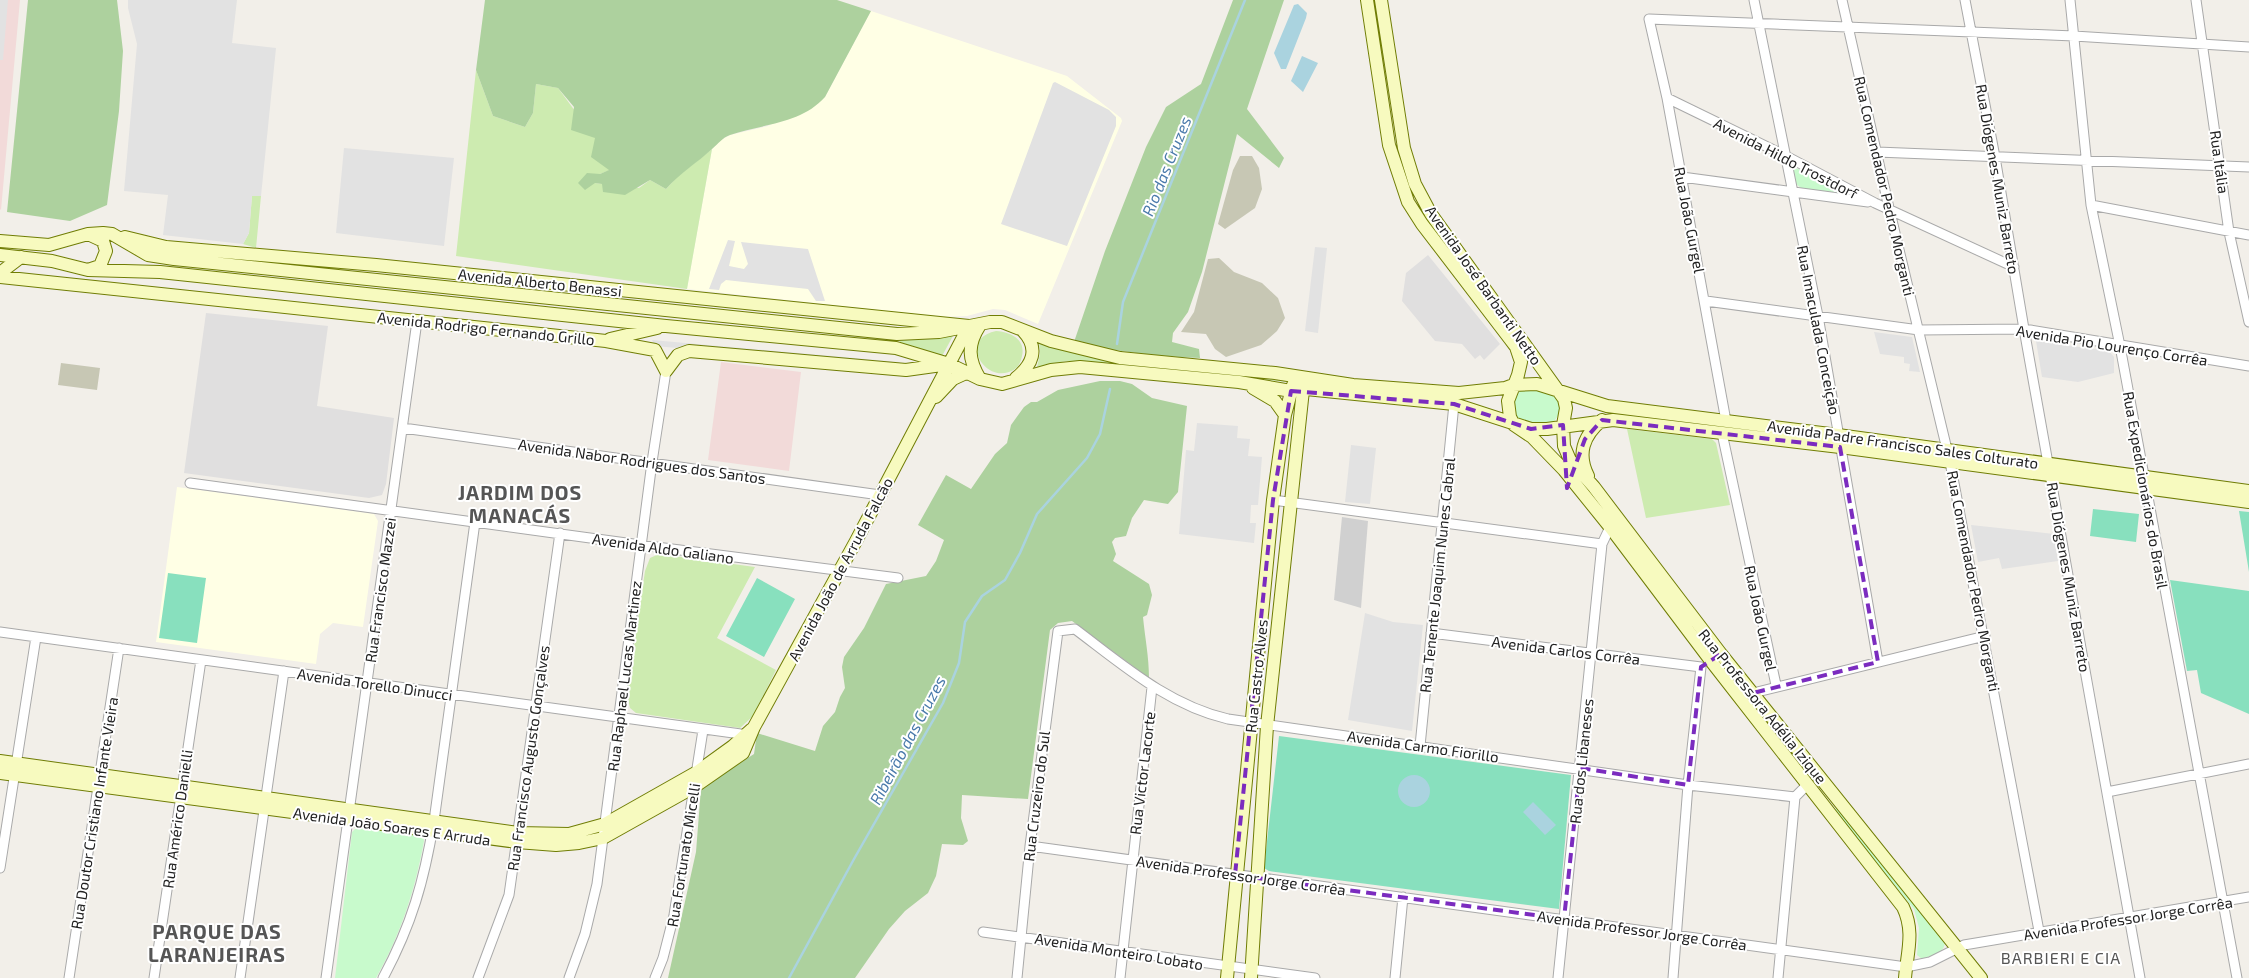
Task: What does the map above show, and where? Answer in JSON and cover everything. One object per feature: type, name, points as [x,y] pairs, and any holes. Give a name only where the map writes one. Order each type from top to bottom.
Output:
[{"type":"main road","name":"Avenida José Barbanti Netto","points":[[1367,0],[1389,145],[1407,198],[1422,224],[1516,347],[1521,365],[1513,385]]},
{"type":"main road","name":"Avenida José Barbanti Netto","points":[[1381,0],[1404,148],[1415,184],[1431,214],[1560,391]]},
{"type":"main road","points":[[88,234],[103,242],[106,251],[100,266],[88,270]]},
{"type":"main road","points":[[0,241],[49,245],[88,234],[112,234],[148,255],[193,262],[897,334],[939,332],[1002,322],[1023,332],[1065,346],[1120,358],[1275,373],[1353,385],[1459,393],[1505,388],[1513,385],[1537,384],[1560,391],[1566,408],[1563,425],[1547,429],[1530,429],[1454,404],[1297,391],[1242,383],[1080,367],[1051,370],[1002,384],[980,379],[949,364],[896,348],[666,326],[201,276],[138,270],[88,270],[21,257],[0,255]]},
{"type":"main road","points":[[0,272],[21,257]]},
{"type":"main road","points":[[201,276],[217,295],[228,301]]},
{"type":"main road","name":"Avenida Rodrigo Fernando Grillo","points":[[0,277],[417,322],[606,340],[655,350],[666,371]]},
{"type":"main road","points":[[975,325],[969,354],[980,379]]},
{"type":"main road","name":"Avenida João de Arruda Falcão","points":[[750,732],[839,572],[949,364],[975,325]]},
{"type":"main road","points":[[606,340],[666,326]]},
{"type":"main road","points":[[1012,382],[1028,368],[1032,356],[1030,338],[1023,332]]},
{"type":"main road","points":[[666,371],[678,355],[689,352],[906,370],[949,364]]},
{"type":"main road","name":"Avenida João de Arruda Falcão","points":[[924,410],[953,379],[966,373]]},
{"type":"main road","name":"Rua Castro Alves","points":[[1251,974],[1267,726],[1295,464],[1297,376]]},
{"type":"main road","points":[[1242,383],[1276,401],[1285,415]]},
{"type":"main road","points":[[1513,385],[1508,401],[1508,409],[1514,425]]},
{"type":"main road","name":"Rua Castro Alves","points":[[1227,972],[1273,500],[1285,415],[1297,391]]},
{"type":"main road","name":"Avenida Padre Francisco Sales Colturato","points":[[1560,391],[1607,406],[1724,427],[2144,482],[2249,502]]},
{"type":"main road","points":[[1594,487],[1582,464],[1582,447],[1593,428],[1602,420]]},
{"type":"main road","name":"Avenida Padre Francisco Sales Colturato","points":[[1563,425],[1613,420],[1724,427]]},
{"type":"main road","name":"Rua Professora Adélia Izique","points":[[1514,425],[1532,436],[1614,522]]},
{"type":"main road","name":"Rua Professora Adélia Izique","points":[[1563,425],[1564,446],[1570,460],[1594,487],[1614,522],[1711,661],[1903,908],[1907,916],[1911,944],[1905,972]]},
{"type":"main road","points":[[1278,462],[1295,464]]},
{"type":"main road","name":"Avenida Padre Francisco Sales Colturato","points":[[2144,482],[2249,491]]},
{"type":"main road","name":"Rua Professora Adélia Izique","points":[[1711,661],[1753,693],[1981,978]]},
{"type":"main road","name":"Avenida João Soares E Arruda","points":[[517,838],[569,834],[605,824],[696,772],[750,732]]},
{"type":"main road","name":"Avenida João Soares E Arruda","points":[[0,762],[14,769],[434,826],[556,845],[579,844],[603,838],[694,787],[742,753],[750,732]]},
{"type":"main road","name":"Avenida João Soares E Arruda","points":[[0,773],[14,769]]},
{"type":"main road","points":[[1807,785],[1821,778]]},
{"type":"street","name":"Rua Imaculada Conceição","points":[[1754,0],[1818,316],[1878,662]]},
{"type":"street","name":"Rua Comendador Pedro Morganti","points":[[1842,0],[1889,208],[1949,456],[1985,636],[2039,931]]},
{"type":"street","name":"Rua Diógenes Muniz Barreto","points":[[1965,0],[1995,157],[2140,978]]},
{"type":"street","name":"Rua Expedicionários do Brasil","points":[[2070,0],[2091,205],[2120,346],[2237,978]]},
{"type":"street","name":"Rua Itália","points":[[2196,0],[2204,45],[2229,232],[2249,322]]},
{"type":"street","name":"Rua João Gurgel","points":[[1758,24],[1649,19],[1667,98],[1706,301],[1724,427],[1776,686]]},
{"type":"street","points":[[1758,24],[2074,36],[2249,47]]},
{"type":"street","name":"Avenida Hildo Trostdorf","points":[[1667,98],[1786,156],[1875,203],[2014,267]]},
{"type":"street","points":[[1877,152],[2249,167]]},
{"type":"street","points":[[1682,177],[1875,203]]},
{"type":"street","points":[[2091,205],[2249,235]]},
{"type":"street","name":"Avenida Pio Lourenço Corrêa","points":[[1706,301],[1919,330],[2024,328],[2120,346],[2249,366]]},
{"type":"street","name":"Rua Francisco Mazzei","points":[[326,978],[417,322]]},
{"type":"street","name":"Rua Raphael Lucas Martinez","points":[[568,978],[585,934],[597,884],[652,462],[666,371]]},
{"type":"street","name":"Rua Tenente Joaquim Nunes Cabral","points":[[1420,746],[1444,522],[1454,404]]},
{"type":"street","name":"Avenida Nabor Rodrigues dos Santos","points":[[403,428],[880,495]]},
{"type":"street","name":"Avenida Aldo Galiano","points":[[190,482],[839,572],[898,578]]},
{"type":"street","points":[[1273,500],[1602,544]]},
{"type":"street","points":[[383,978],[402,942],[416,906],[426,867],[434,826],[475,522]]},
{"type":"street","name":"Rua dos Libaneses","points":[[1558,978],[1602,544],[1614,522]]},
{"type":"street","name":"Rua Francisco Augusto Gonçalves","points":[[478,978],[509,895],[560,533]]},
{"type":"street","name":"Avenida Carmo Fiorillo","points":[[1076,629],[1152,687],[1205,714],[1251,724],[1580,768],[1688,785],[1795,797]]},
{"type":"street","name":"Rua Cruzeiro do Sul","points":[[1017,978],[1030,846],[1058,631],[1076,629]]},
{"type":"street","name":"Avenida Torello Dinucci","points":[[0,632],[703,730],[750,732]]},
{"type":"street","name":"Avenida Carlos Corrêa","points":[[1431,633],[1591,654],[1711,661]]},
{"type":"street","points":[[1753,693],[1985,636]]},
{"type":"street","points":[[0,868],[36,637]]},
{"type":"street","name":"Rua Doutor Cristiano Infante Vieira","points":[[69,978],[119,648]]},
{"type":"street","name":"Rua Américo Danielli","points":[[154,978],[201,660]]},
{"type":"street","points":[[1673,978],[1688,785],[1711,661]]},
{"type":"street","points":[[240,978],[284,671]]},
{"type":"street","name":"Rua Victor Lacorte","points":[[1120,978],[1152,687]]},
{"type":"street","name":"Rua Fortunato Micelli","points":[[655,978],[663,958],[674,915],[703,730]]},
{"type":"street","points":[[2107,792],[2249,764]]},
{"type":"street","points":[[1778,978],[1795,797],[1807,785]]},
{"type":"street","name":"Avenida Professor Jorge Corrêa","points":[[1030,846],[1781,950],[1905,972],[1964,945],[2039,931],[2249,898]]},
{"type":"street","points":[[1395,978],[1403,897]]},
{"type":"street","name":"Avenida Monteiro Lobato","points":[[983,932],[1022,936],[1123,952],[1227,972],[1315,978]]},
{"type":"highlighted area","points":[[1291,391],[1454,404],[1531,429],[1563,425],[1567,488],[1585,439],[1602,420],[1840,447],[1878,662],[1753,693],[1721,654],[1701,667],[1688,785],[1580,768],[1564,919],[1235,875],[1273,500]]},
{"type":"shaded area","points":[[0,0],[20,0],[1,210],[0,209]]},
{"type":"shaded area","points":[[0,0],[8,0],[3,60],[0,60]]},
{"type":"shaded area","points":[[128,0],[237,0],[232,43],[276,48],[261,196],[252,196],[249,233],[243,244],[163,235],[168,195],[124,191],[137,44],[128,8]]},
{"type":"shaded area","points":[[871,11],[1067,76],[1121,118],[1122,121],[1038,324],[1005,310],[993,309],[967,316],[941,317],[687,289],[712,149],[721,140],[730,135],[768,126],[825,97]]},
{"type":"shaded area","points":[[1055,82],[1109,110],[1116,117],[1116,126],[1067,246],[1001,224],[1053,83]]},
{"type":"shaded area","points":[[344,148],[454,158],[444,246],[336,233]]},
{"type":"shaded area","points":[[1240,156],[1252,156],[1259,168],[1262,189],[1255,208],[1225,229],[1218,224],[1233,170]]},
{"type":"shaded area","points":[[728,240],[735,241],[729,266],[744,269],[748,264],[741,242],[808,249],[825,301],[816,301],[808,289],[726,280],[721,284],[719,290],[709,289]]},
{"type":"shaded area","points":[[1315,247],[1327,248],[1318,333],[1305,331]]},
{"type":"shaded area","points":[[1428,255],[1500,344],[1484,360],[1480,355],[1475,359],[1462,344],[1435,341],[1402,301],[1406,273]]},
{"type":"shaded area","points":[[1219,258],[1234,272],[1262,283],[1278,298],[1285,318],[1277,331],[1261,345],[1226,357],[1215,349],[1206,334],[1181,332],[1194,312],[1208,259]]},
{"type":"shaded area","points":[[206,313],[328,326],[317,406],[394,418],[386,484],[382,495],[369,498],[184,473]]},
{"type":"shaded area","points":[[1874,332],[1912,337],[1920,372],[1909,371],[1910,364],[1904,363],[1904,357],[1880,354]]},
{"type":"shaded area","points":[[652,340],[899,362],[904,368],[655,346]]},
{"type":"shaded area","points":[[2036,341],[2109,351],[2114,357],[2114,373],[2078,382],[2042,377]]},
{"type":"shaded area","points":[[721,362],[801,372],[789,471],[708,460]]},
{"type":"shaded area","points":[[61,363],[100,368],[97,390],[58,385]]},
{"type":"shaded area","points":[[1197,423],[1238,426],[1237,438],[1250,439],[1248,456],[1262,457],[1258,505],[1251,505],[1250,523],[1256,523],[1254,543],[1179,534],[1186,450],[1194,451]]},
{"type":"shaded area","points":[[1351,445],[1376,448],[1370,504],[1345,502]]},
{"type":"shaded area","points":[[177,487],[374,514],[378,521],[363,627],[333,623],[320,634],[316,664],[156,642]]},
{"type":"shaded area","points":[[1342,517],[1368,521],[1361,608],[1334,600]]},
{"type":"shaded area","points":[[1971,525],[2054,534],[2058,561],[2002,569],[1999,558],[1978,562]]},
{"type":"shaded area","points":[[1365,613],[1393,622],[1423,625],[1412,731],[1348,720]]},
{"type":"green space","points":[[28,0],[117,0],[123,51],[119,111],[107,205],[70,221],[7,212]]},
{"type":"green space","points":[[485,0],[837,0],[871,11],[825,97],[815,106],[793,118],[727,136],[666,189],[650,180],[625,195],[603,192],[602,184],[595,183],[585,190],[578,183],[587,173],[600,174],[609,170],[591,157],[595,138],[571,130],[574,107],[558,88],[536,84],[533,113],[525,127],[493,116],[476,70]]},
{"type":"green space","points":[[1233,0],[1284,0],[1247,109],[1284,158],[1279,168],[1237,134],[1202,272],[1188,312],[1173,333],[1172,342],[1199,349],[1200,358],[1137,353],[1074,342],[1105,251],[1146,147],[1166,107],[1201,84]]},
{"type":"green space","points":[[476,70],[493,116],[525,127],[533,113],[536,84],[558,88],[595,138],[610,170],[600,174],[595,183],[639,188],[650,180],[666,189],[678,176],[712,149],[687,289],[456,256]]},
{"type":"green space","points":[[1794,167],[1839,187],[1840,193],[1801,188],[1795,183],[1792,171]]},
{"type":"green space","points":[[252,195],[261,196],[256,248],[243,244],[249,233]]},
{"type":"green space","points":[[996,331],[1011,335],[1022,345],[1023,350],[1019,365],[1005,373],[995,372],[986,367],[980,360],[977,352],[978,343],[984,336]]},
{"type":"green space","points":[[954,334],[941,358],[900,345],[900,339]]},
{"type":"green space","points":[[1039,342],[1287,379],[1287,382],[1109,363],[1067,361],[1037,367],[1040,354]]},
{"type":"green space","points":[[1100,381],[1120,381],[1132,384],[1152,398],[1187,406],[1178,492],[1168,504],[1144,500],[1132,518],[1126,536],[1115,538],[1112,542],[1116,554],[1113,561],[1149,584],[1152,595],[1147,615],[1143,617],[1149,678],[1072,621],[1058,623],[1050,630],[1028,799],[962,795],[961,818],[968,841],[963,845],[942,844],[936,876],[928,893],[905,911],[889,929],[855,978],[668,978],[696,852],[701,788],[754,754],[757,733],[815,751],[823,726],[835,712],[845,688],[842,667],[844,657],[864,628],[886,584],[926,576],[936,561],[944,540],[918,525],[946,475],[971,489],[995,454],[1007,443],[1011,425],[1024,407],[1058,390]]},
{"type":"green space","points":[[1530,389],[1549,391],[1560,400],[1560,413],[1552,424],[1541,425],[1515,419],[1512,401],[1520,391]]},
{"type":"green space","points":[[1627,429],[1712,439],[1716,443],[1730,505],[1646,518]]},
{"type":"green space","points":[[2093,509],[2139,514],[2136,542],[2090,536]]},
{"type":"green space","points":[[2239,511],[2249,512],[2249,572]]},
{"type":"green space","points":[[659,554],[755,567],[717,638],[776,670],[753,716],[740,728],[636,713],[630,708],[627,694],[645,571],[650,558]]},
{"type":"green space","points":[[168,573],[206,578],[197,643],[159,638]]},
{"type":"green space","points":[[757,578],[795,599],[764,657],[726,636]]},
{"type":"green space","points":[[2170,580],[2249,591],[2249,714],[2201,693],[2197,670],[2187,671]]},
{"type":"green space","points":[[1279,736],[1571,775],[1559,909],[1269,871],[1264,868]]},
{"type":"green space","points":[[1837,808],[1945,941],[1943,949],[1934,955],[1922,959],[1917,955],[1919,928],[1914,909],[1834,810]]},
{"type":"green space","points":[[359,825],[418,833],[423,836],[424,841],[406,911],[393,945],[376,978],[335,978],[352,832]]},
{"type":"water","points":[[1298,4],[1307,13],[1306,18],[1286,69],[1281,69],[1274,53],[1294,5]]},
{"type":"water","points":[[1302,56],[1318,63],[1303,92],[1291,81]]},
{"type":"water","points":[[1414,775],[1420,776],[1425,780],[1429,785],[1429,797],[1425,802],[1420,806],[1414,807],[1408,806],[1403,802],[1399,797],[1398,791],[1399,785],[1403,780],[1408,776]]},
{"type":"water","points":[[1533,802],[1556,825],[1545,835],[1523,812]]},
{"type":"waterway","name":"Rio das Cruzes","points":[[1117,344],[1123,302],[1245,0]]},
{"type":"waterway","name":"Ribeirão das Cruzes","points":[[789,978],[943,703],[959,663],[965,622],[982,596],[1005,580],[1020,553],[1037,514],[1087,458],[1100,434],[1110,389]]},
{"type":"district","name":"JARDIM DOS MANACÁS","points":[[520,504]]},
{"type":"district","name":"PARQUE DAS LARANJEIRAS","points":[[217,942]]},
{"type":"district","name":"BARBIERI E CIA","points":[[2061,957]]}]
